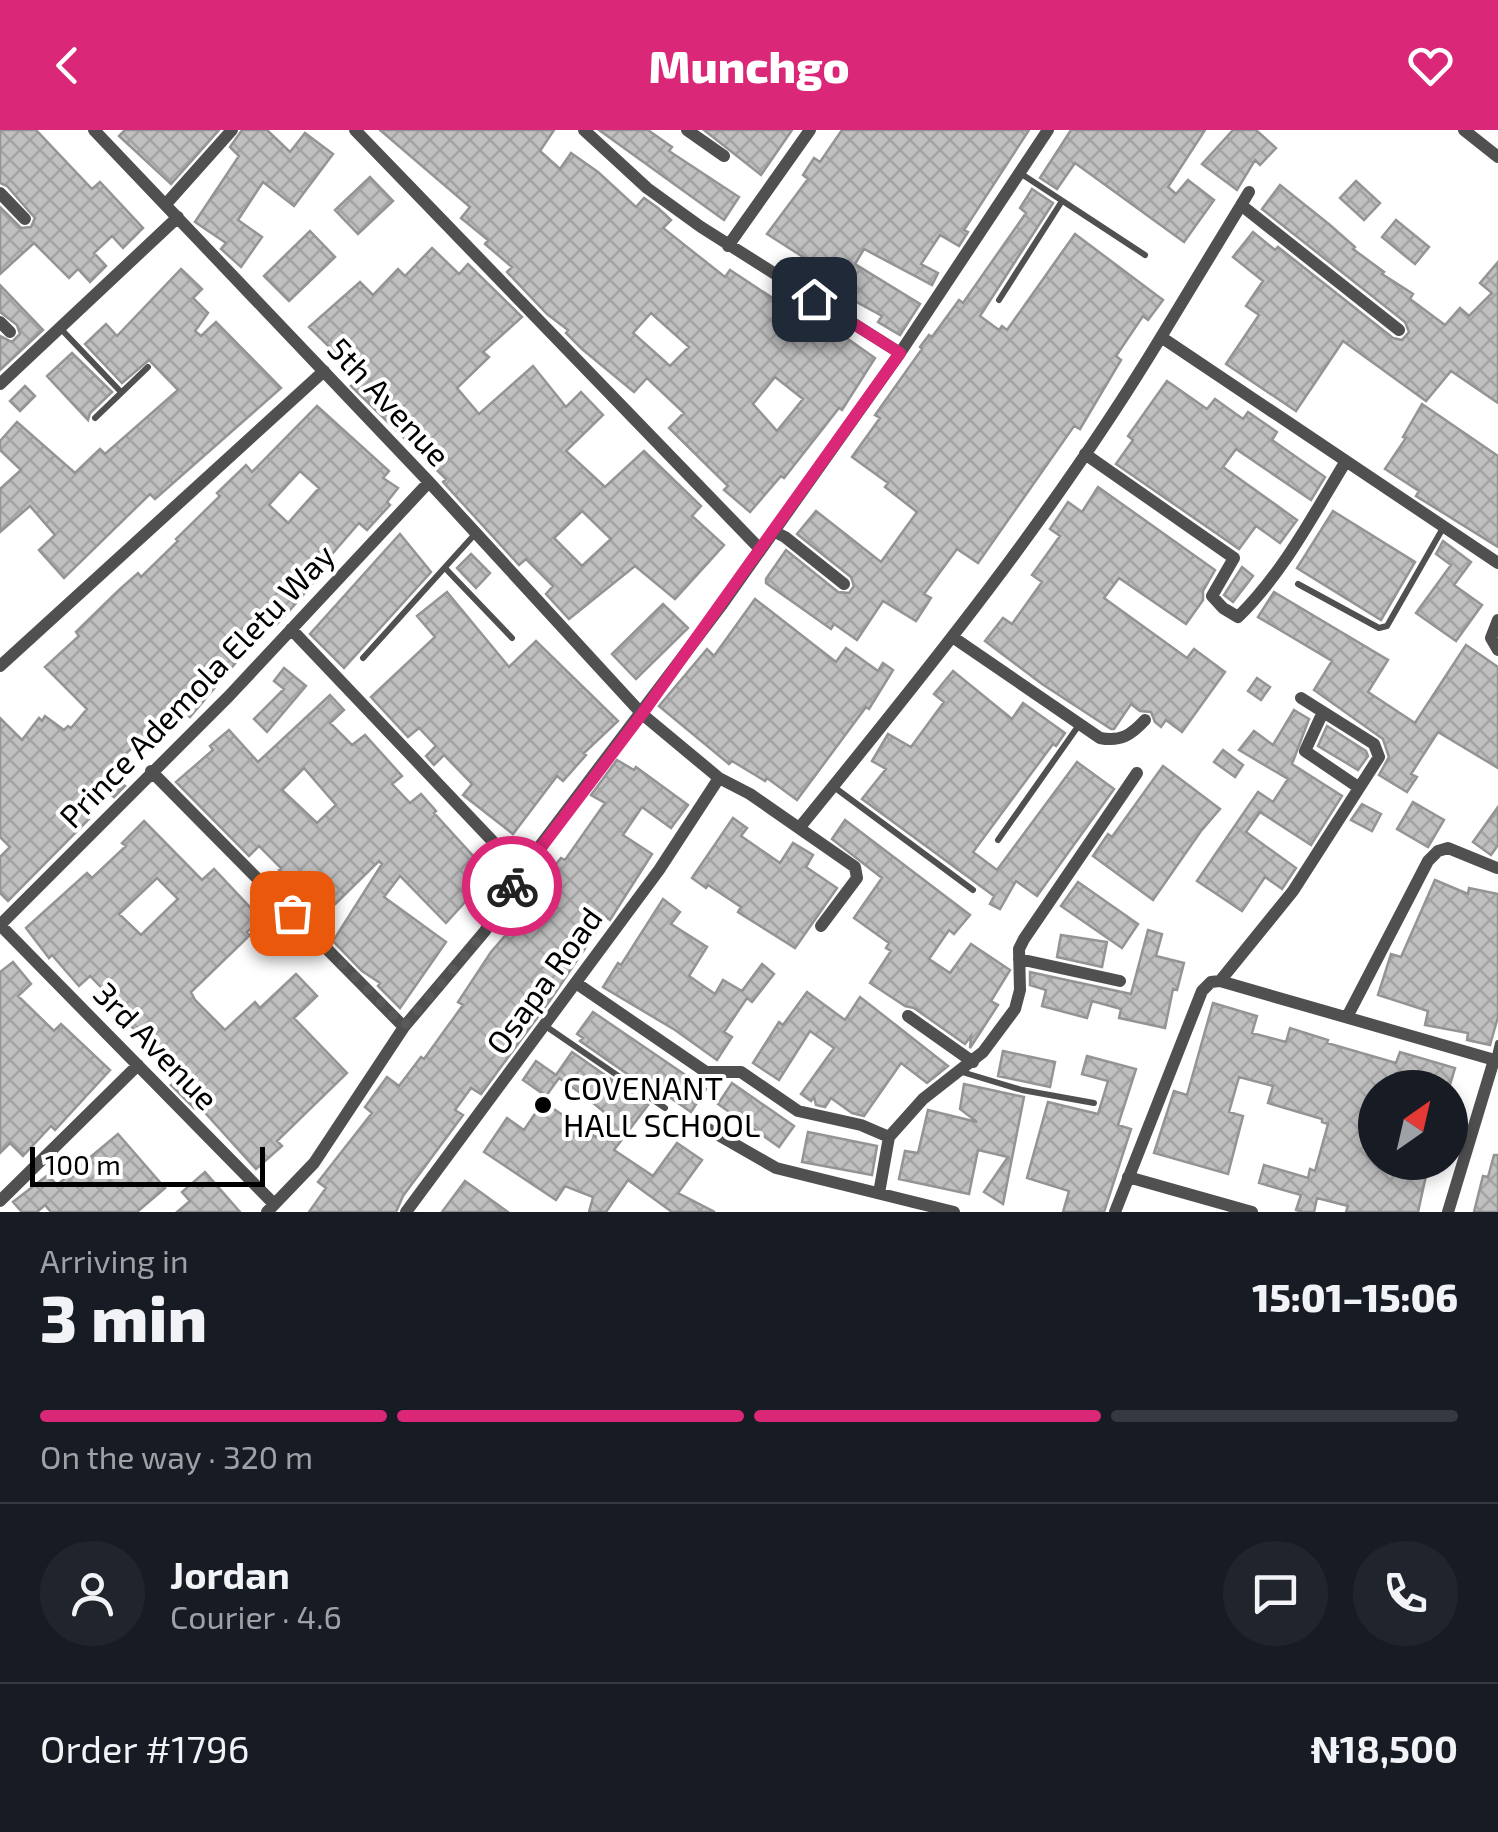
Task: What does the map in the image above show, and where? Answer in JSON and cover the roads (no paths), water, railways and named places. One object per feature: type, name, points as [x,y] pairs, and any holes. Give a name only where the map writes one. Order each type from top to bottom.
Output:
[{"type":"street","name":"5th Avenue","points":[[94,130],[324,370],[642,714],[719,778],[855,867],[857,878],[821,926]]},
{"type":"street","points":[[166,204],[232,130]]},
{"type":"street","points":[[584,130],[647,188],[728,246],[900,353]]},
{"type":"street","points":[[687,130],[724,156]]},
{"type":"street","points":[[728,246],[810,130]]},
{"type":"street","points":[[270,1208],[314,1164],[404,1026],[486,931],[521,871],[642,714],[900,353],[1048,130]]},
{"type":"street","points":[[1464,130],[1498,156]]},
{"type":"street","points":[[356,131],[760,549]]},
{"type":"street","points":[[800,828],[954,638],[1085,454],[1161,338],[1248,192]]},
{"type":"street","points":[[0,193],[25,219]]},
{"type":"street","points":[[1240,205],[1399,330]]},
{"type":"street","points":[[0,384],[178,217]]},
{"type":"street","points":[[1161,338],[1498,563]]},
{"type":"street","points":[[0,666],[324,370]]},
{"type":"street","points":[[1085,454],[1234,558],[1212,596],[1238,617],[1284,564],[1346,461]]},
{"type":"street","name":"Prince Ademola Eletu Way","points":[[0,925],[291,629],[429,482]]},
{"type":"street","points":[[773,531],[844,584]]},
{"type":"street","points":[[1498,620],[1491,638],[1498,650]]},
{"type":"street","points":[[291,629],[521,871]]},
{"type":"street","points":[[954,638],[1100,738],[1114,741],[1145,720]]},
{"type":"street","points":[[1220,980],[1294,890],[1379,757],[1378,750],[1301,698]]},
{"type":"street","points":[[1324,712],[1306,754],[1358,787]]},
{"type":"street","points":[[151,771],[404,1026]]},
{"type":"street","points":[[879,1194],[889,1137],[923,1099],[968,1067],[1015,1009],[1020,990],[1019,948],[1138,773]]},
{"type":"street","name":"Osapa Road","points":[[406,1212],[658,870],[719,778]]},
{"type":"street","points":[[1347,1017],[1428,862],[1438,851],[1448,848],[1497,868]]},
{"type":"street","name":"3rd Avenue","points":[[0,925],[138,1065],[270,1208]]},
{"type":"street","points":[[1019,959],[1120,981]]},
{"type":"street","points":[[1116,1212],[1202,991],[1220,980],[1496,1060],[1448,1212]]},
{"type":"street","points":[[576,982],[706,1072],[741,1072],[798,1111],[860,1125],[889,1137]]},
{"type":"street","points":[[908,1016],[968,1067]]},
{"type":"street","points":[[0,1201],[138,1065]]},
{"type":"street","points":[[708,1130],[776,1168],[954,1212]]},
{"type":"street","points":[[1128,1177],[1252,1212]]},
{"type":"lane","points":[[1019,173],[1145,255]]},
{"type":"lane","points":[[999,300],[1062,201]]},
{"type":"lane","points":[[60,328],[122,392]]},
{"type":"lane","points":[[95,418],[148,367]]},
{"type":"lane","points":[[1298,584],[1379,628],[1387,626],[1444,527]]},
{"type":"lane","points":[[363,658],[476,533]]},
{"type":"lane","points":[[445,568],[512,638]]},
{"type":"lane","points":[[998,840],[1080,724]]},
{"type":"lane","points":[[833,786],[973,890]]},
{"type":"lane","points":[[544,1025],[665,1108]]},
{"type":"lane","points":[[1496,1060],[1498,1043]]},
{"type":"lane","points":[[968,1067],[1022,1090],[1094,1103]]},
{"type":"place","name":"COVENANT HALL SCHOOL","points":[[543,1105]]}]
